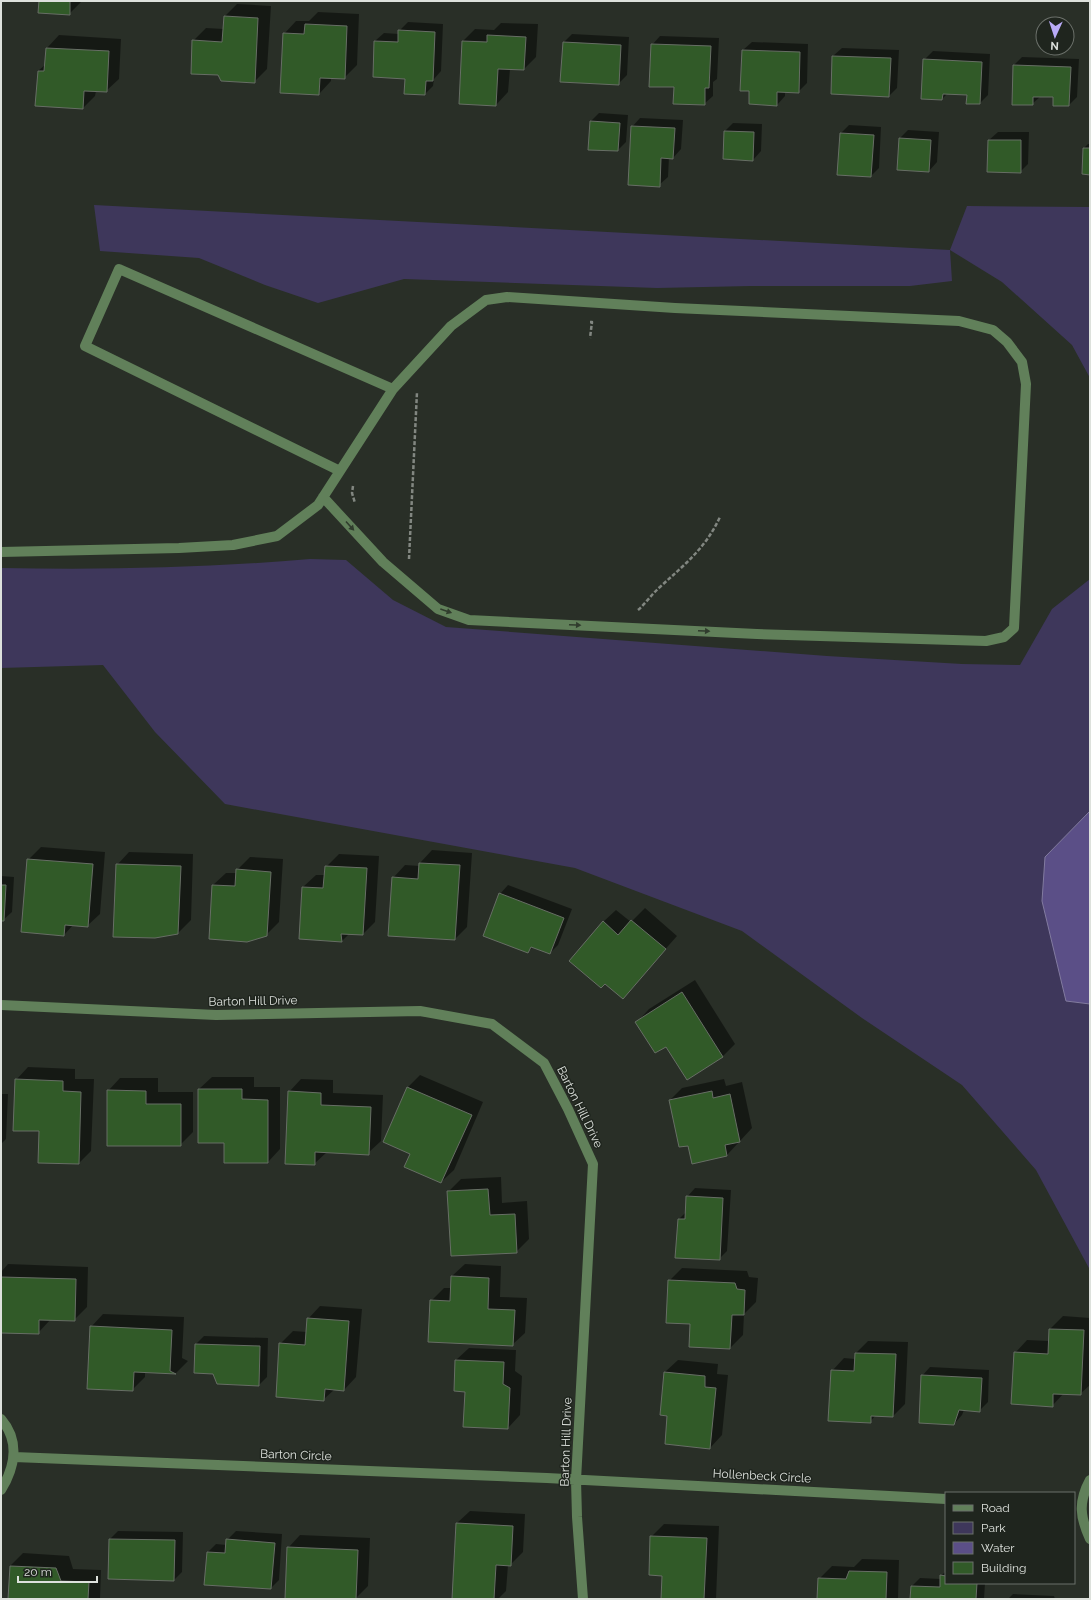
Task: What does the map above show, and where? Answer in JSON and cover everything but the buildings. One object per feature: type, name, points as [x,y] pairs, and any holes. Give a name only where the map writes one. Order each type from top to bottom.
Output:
[{"type":"street","points":[[340,471],[85,346],[119,269],[393,389]]},
{"type":"street","points":[[1,552],[179,548],[232,545],[277,536],[318,505],[393,389],[451,326],[486,300],[507,297],[667,307],[959,321],[993,330],[1007,342],[1022,362],[1026,384],[1014,628],[1004,638],[986,640],[757,634],[469,620],[438,609],[383,562],[324,497]]},
{"type":"street","name":"Barton Hill Drive","points":[[1,1005],[216,1015],[420,1011],[492,1024],[544,1063],[568,1109],[593,1164],[576,1480],[582,1599]]},
{"type":"street","points":[[1,1419],[12,1438],[14,1457],[10,1475],[1,1490]]},
{"type":"street","name":"Barton Circle","points":[[14,1457],[576,1480]]},
{"type":"street","name":"Hollenbeck Circle","points":[[576,1480],[945,1499]]},
{"type":"street","points":[[1090,1480],[1078,1506],[1090,1539]]},
{"type":"path","points":[[584,320],[592,322],[590,338]]},
{"type":"path","points":[[409,559],[417,386],[413,391]]},
{"type":"path","points":[[354,480],[352,493],[356,507]]},
{"type":"path","points":[[632,609],[639,610],[658,589],[695,556],[706,542],[720,517]]},
{"type":"green space","points":[[94,205],[950,250],[952,281],[910,286],[751,286],[657,288],[404,279],[318,303],[265,285],[199,258],[100,251]]},
{"type":"green space","points":[[967,206],[1090,207],[1090,378],[1072,345],[1002,282],[950,250]]},
{"type":"green space","points":[[310,559],[346,560],[393,600],[446,627],[827,656],[962,664],[1020,665],[1052,609],[1090,579],[1090,811],[1045,857],[1066,1001],[1090,1004],[1090,1270],[1036,1170],[962,1085],[862,1018],[742,931],[575,868],[225,804],[155,732],[103,665],[1,668],[1,568],[156,568]]},
{"type":"water","points":[[1090,811],[1090,1004],[1066,1001],[1042,901],[1045,857]]}]
